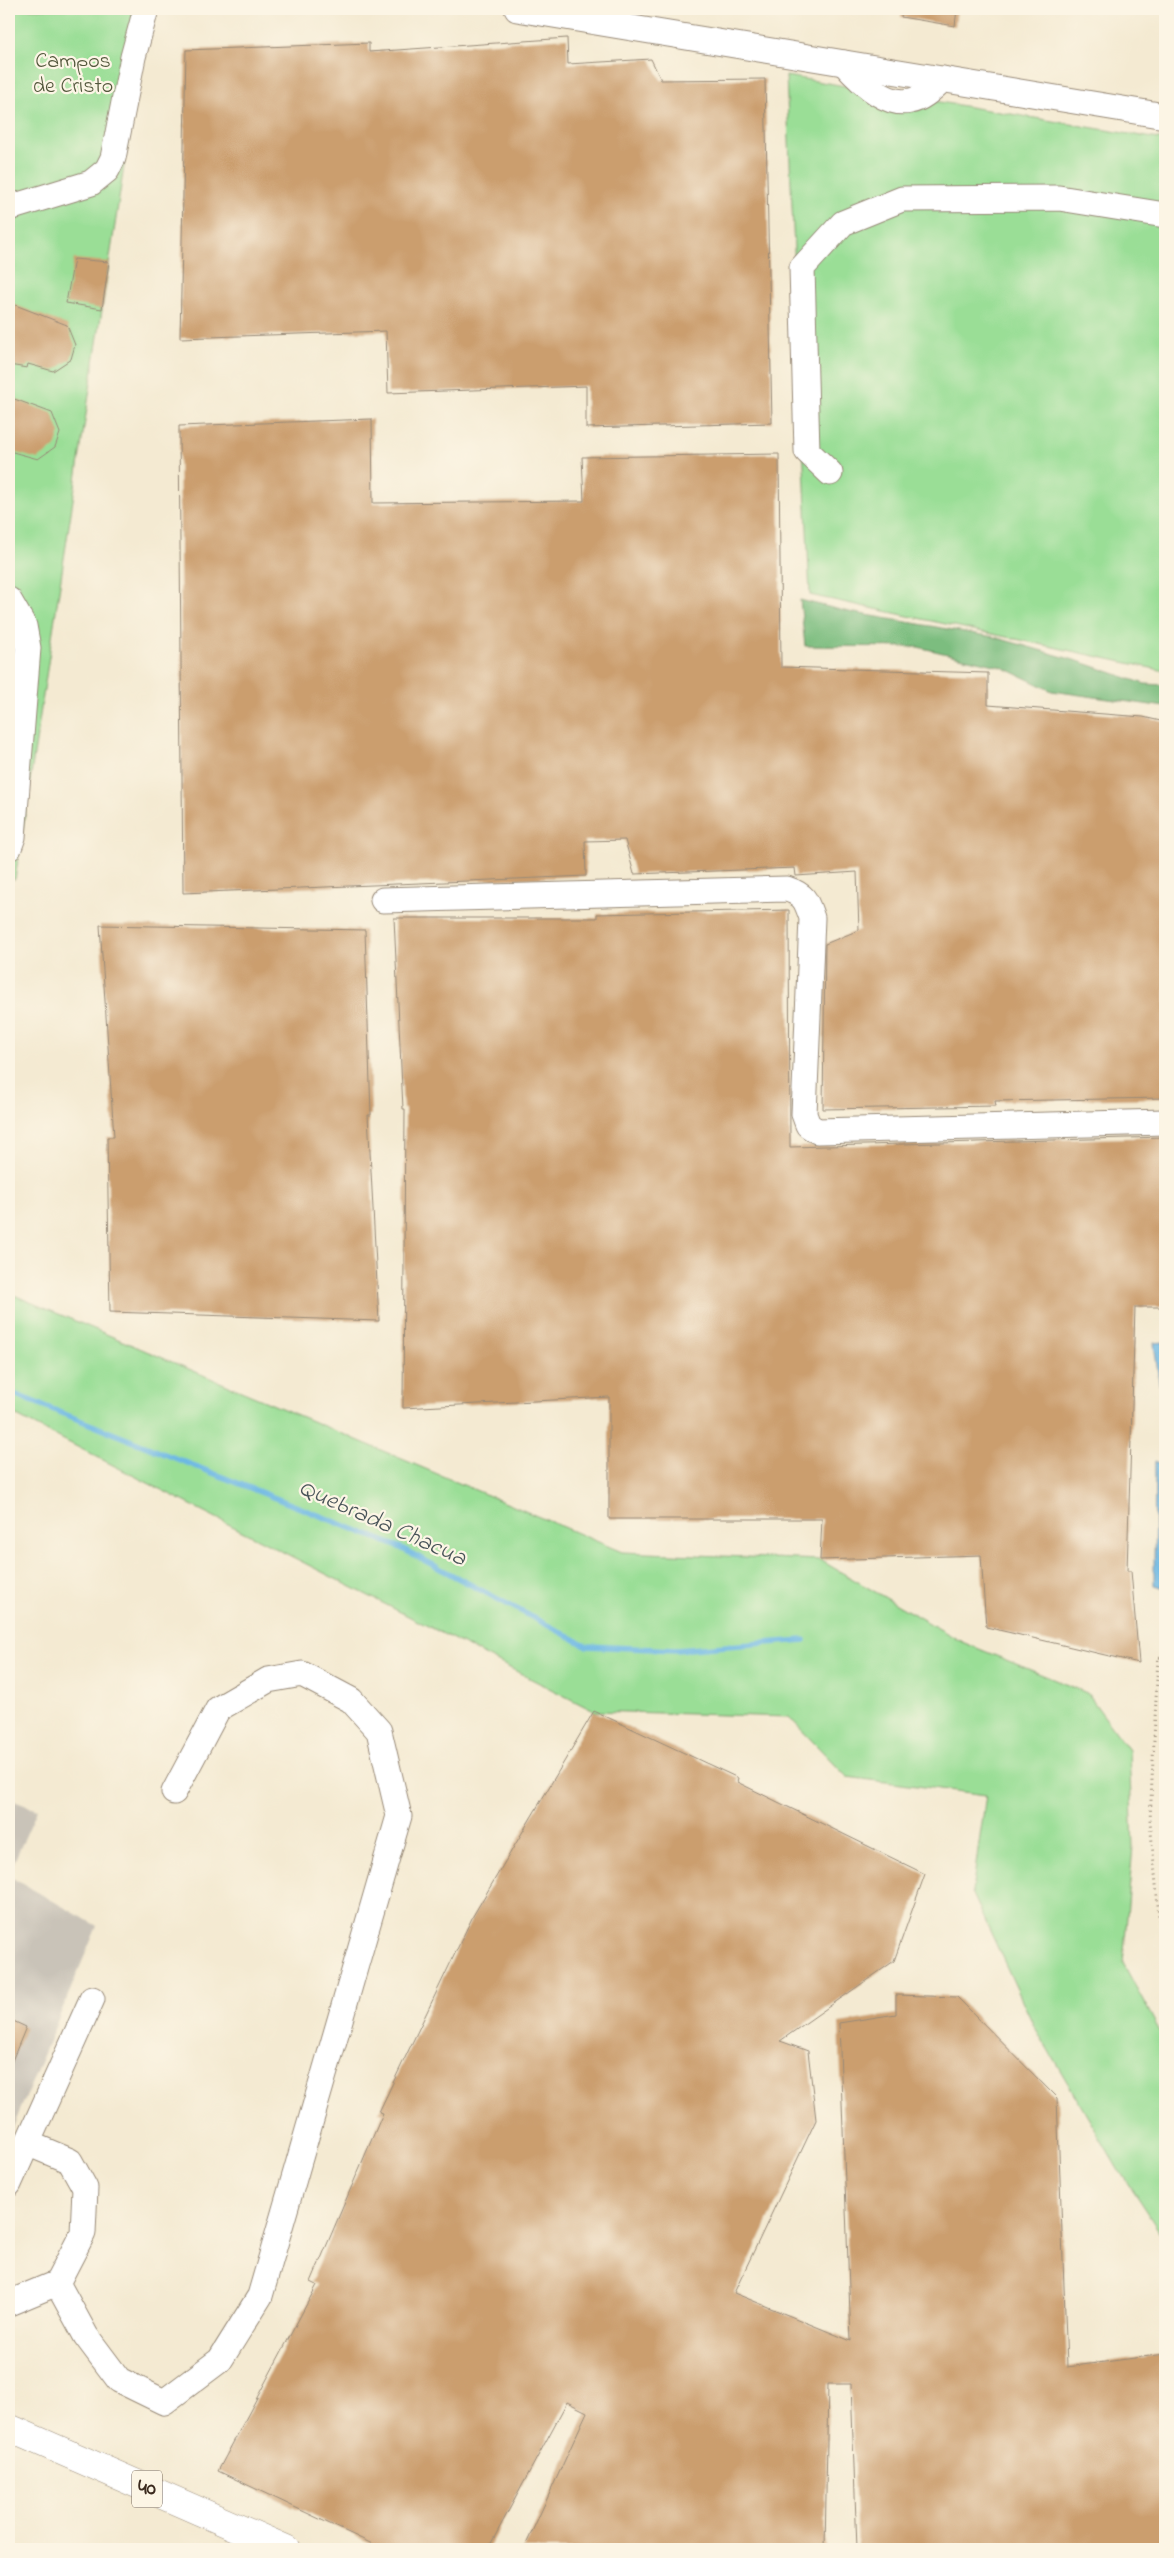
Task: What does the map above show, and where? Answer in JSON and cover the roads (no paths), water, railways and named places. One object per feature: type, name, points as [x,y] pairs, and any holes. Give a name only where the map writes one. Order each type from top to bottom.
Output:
[{"type":"main road","name":"40","points":[[9,2428],[286,2549]]},
{"type":"street","points":[[9,208],[92,183],[107,170],[114,158],[133,57],[146,9]]},
{"type":"street","points":[[517,9],[1160,116]]},
{"type":"street","points":[[830,473],[807,451],[802,268],[843,223],[902,199],[1059,198],[1165,214]]},
{"type":"street","points":[[9,600],[24,626],[28,648],[13,837],[9,848]]},
{"type":"street","points":[[383,900],[793,891],[799,893],[806,902],[812,918],[804,1114],[808,1125],[817,1131],[1165,1122]]},
{"type":"street","points":[[58,2283],[86,2336],[119,2380],[164,2402],[220,2360],[260,2296],[400,1816],[379,1731],[351,1700],[302,1674],[268,1680],[218,1709],[174,1792]]},
{"type":"street","points":[[9,2184],[92,2000]]},
{"type":"street","points":[[9,2303],[58,2283],[83,2233],[85,2188],[70,2161],[28,2143]]},
{"type":"water","points":[[1165,1342],[1165,1419],[1164,1420],[1154,1343]]},
{"type":"water","points":[[1155,1461],[1165,1466],[1165,1588],[1154,1585]]},
{"type":"waterway","name":"Quebrada Chacua","points":[[9,1392],[401,1548],[587,1646],[676,1650],[804,1640]]},
{"type":"park label","name":"Campos de Cristo","points":[[73,74]]}]
